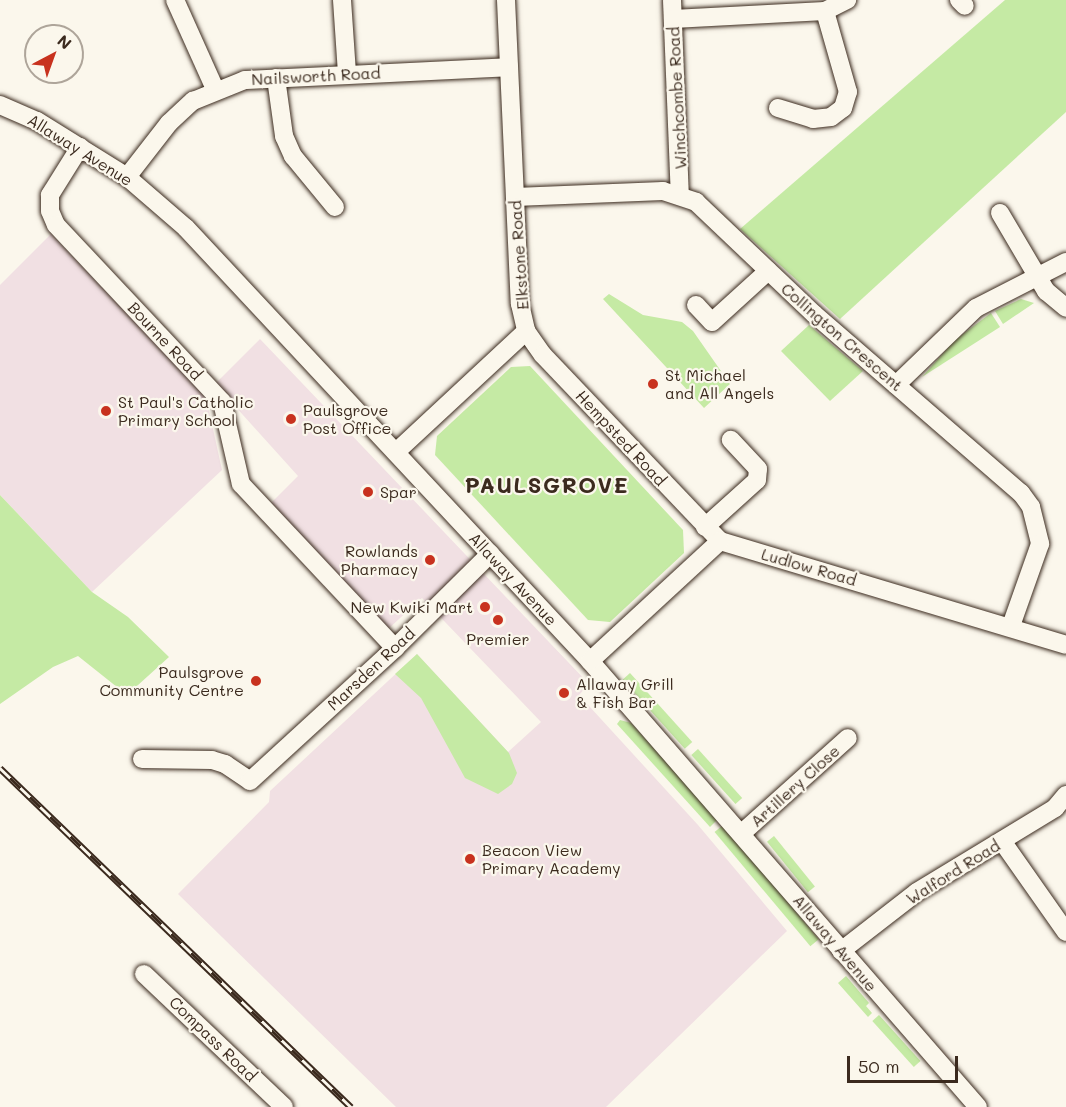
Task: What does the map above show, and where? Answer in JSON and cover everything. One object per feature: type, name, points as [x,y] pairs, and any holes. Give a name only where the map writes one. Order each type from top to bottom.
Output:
[{"type":"street","points":[[175,0],[215,89]]},
{"type":"street","points":[[342,0],[346,74]]},
{"type":"street","name":"Elkstone Road","points":[[396,452],[526,331],[520,304],[506,0]]},
{"type":"street","name":"Winchcombe Road","points":[[672,0],[680,195]]},
{"type":"street","points":[[673,19],[825,10],[847,0]]},
{"type":"street","points":[[778,108],[813,119],[831,117],[843,108],[848,92],[825,10]]},
{"type":"street","name":"Nailsworth Road","points":[[127,177],[169,123],[215,89],[245,80],[509,67]]},
{"type":"street","points":[[276,78],[284,136],[293,156],[335,207]]},
{"type":"street","name":"Allaway Avenue","points":[[0,105],[80,147],[127,177],[186,228],[591,661],[978,1107]]},
{"type":"street","name":"Bourne Road","points":[[80,147],[50,195],[56,225],[222,402],[229,419],[242,484],[395,648]]},
{"type":"street","name":"Collington Crescent","points":[[515,197],[663,191],[696,202],[768,271],[1021,493],[1031,507],[1040,544],[1011,626]]},
{"type":"street","points":[[1000,213],[1046,291],[1066,308]]},
{"type":"street","points":[[896,385],[976,308],[1066,262]]},
{"type":"street","points":[[696,305],[712,322],[768,271]]},
{"type":"street","name":"Hempsted Road","points":[[526,331],[543,355],[720,541]]},
{"type":"street","points":[[705,527],[757,480],[758,469],[731,440]]},
{"type":"street","points":[[591,661],[720,541]]},
{"type":"street","name":"Ludlow Road","points":[[720,541],[1011,626],[1066,645]]},
{"type":"street","name":"Marsden Road","points":[[142,759],[212,760],[225,764],[250,781],[395,648],[490,554]]},
{"type":"street","name":"Artillery Close","points":[[742,833],[848,738]]},
{"type":"street","name":"Walford Road","points":[[841,951],[917,892],[1055,808],[1066,795]]},
{"type":"street","points":[[1002,841],[1066,932]]},
{"type":"street","name":"Compass Road","points":[[144,974],[281,1106]]},
{"type":"shaded area","name":"St Paul's Catholic Primary School","points":[[51,234],[206,397],[222,470],[92,592],[0,495],[0,285]]},
{"type":"shaded area","name":"Beacon View Primary Academy","points":[[260,339],[589,684],[579,695],[698,825],[787,931],[606,1107],[396,1107],[178,894],[269,802],[270,791],[417,654],[508,752],[541,722],[422,598],[387,630],[271,503],[298,476],[215,384]]},
{"type":"green space","points":[[1005,0],[1066,0],[1066,112],[840,319],[740,229]]},
{"type":"green space","points":[[609,294],[643,315],[682,322],[693,331],[730,384],[704,408],[603,299]]},
{"type":"green space","points":[[1021,299],[1034,303],[1003,324],[995,311]]},
{"type":"green space","points":[[991,313],[1000,327],[922,377],[955,340]]},
{"type":"green space","points":[[809,325],[863,371],[830,401],[781,351]]},
{"type":"green space","points":[[530,366],[683,530],[684,553],[610,622],[588,620],[435,455],[437,436],[511,367]]},
{"type":"green space","points":[[0,495],[92,592],[128,617],[169,657],[127,695],[78,656],[53,667],[0,704]]},
{"type":"green space","points":[[417,654],[509,753],[517,773],[512,784],[498,794],[465,778],[421,698],[395,674]]},
{"type":"green space","points":[[630,673],[692,742],[685,749],[623,680]]},
{"type":"green space","points":[[620,720],[631,723],[718,819],[710,827],[617,724]]},
{"type":"green space","points":[[698,749],[742,798],[735,804],[691,755]]},
{"type":"green space","points":[[723,825],[819,939],[810,946],[715,832]]},
{"type":"green space","points":[[774,836],[815,887],[808,892],[767,842]]},
{"type":"green space","points":[[846,976],[869,1003],[866,1006],[872,1013],[868,1017],[838,983]]},
{"type":"green space","points":[[879,1015],[920,1061],[914,1067],[872,1021]]},
{"type":"railway","points":[[0,768],[351,1107]]},
{"type":"place","name":"St Michael and All Angels","points":[[653,384]]},
{"type":"place","name":"St Paul's Catholic Primary School","points":[[106,411]]},
{"type":"place","name":"Paulsgrove Post Office","points":[[291,419]]},
{"type":"place","name":"Spar","points":[[368,492]]},
{"type":"place","name":"Rowlands Pharmacy","points":[[430,560]]},
{"type":"place","name":"New Kwiki Mart","points":[[485,607]]},
{"type":"place","name":"Premier","points":[[498,620]]},
{"type":"place","name":"Paulsgrove Community Centre","points":[[256,681]]},
{"type":"place","name":"Allaway Grill & Fish Bar","points":[[564,693]]},
{"type":"place","name":"Beacon View Primary Academy","points":[[470,859]]},
{"type":"district","name":"PAULSGROVE","points":[[547,485]]}]
